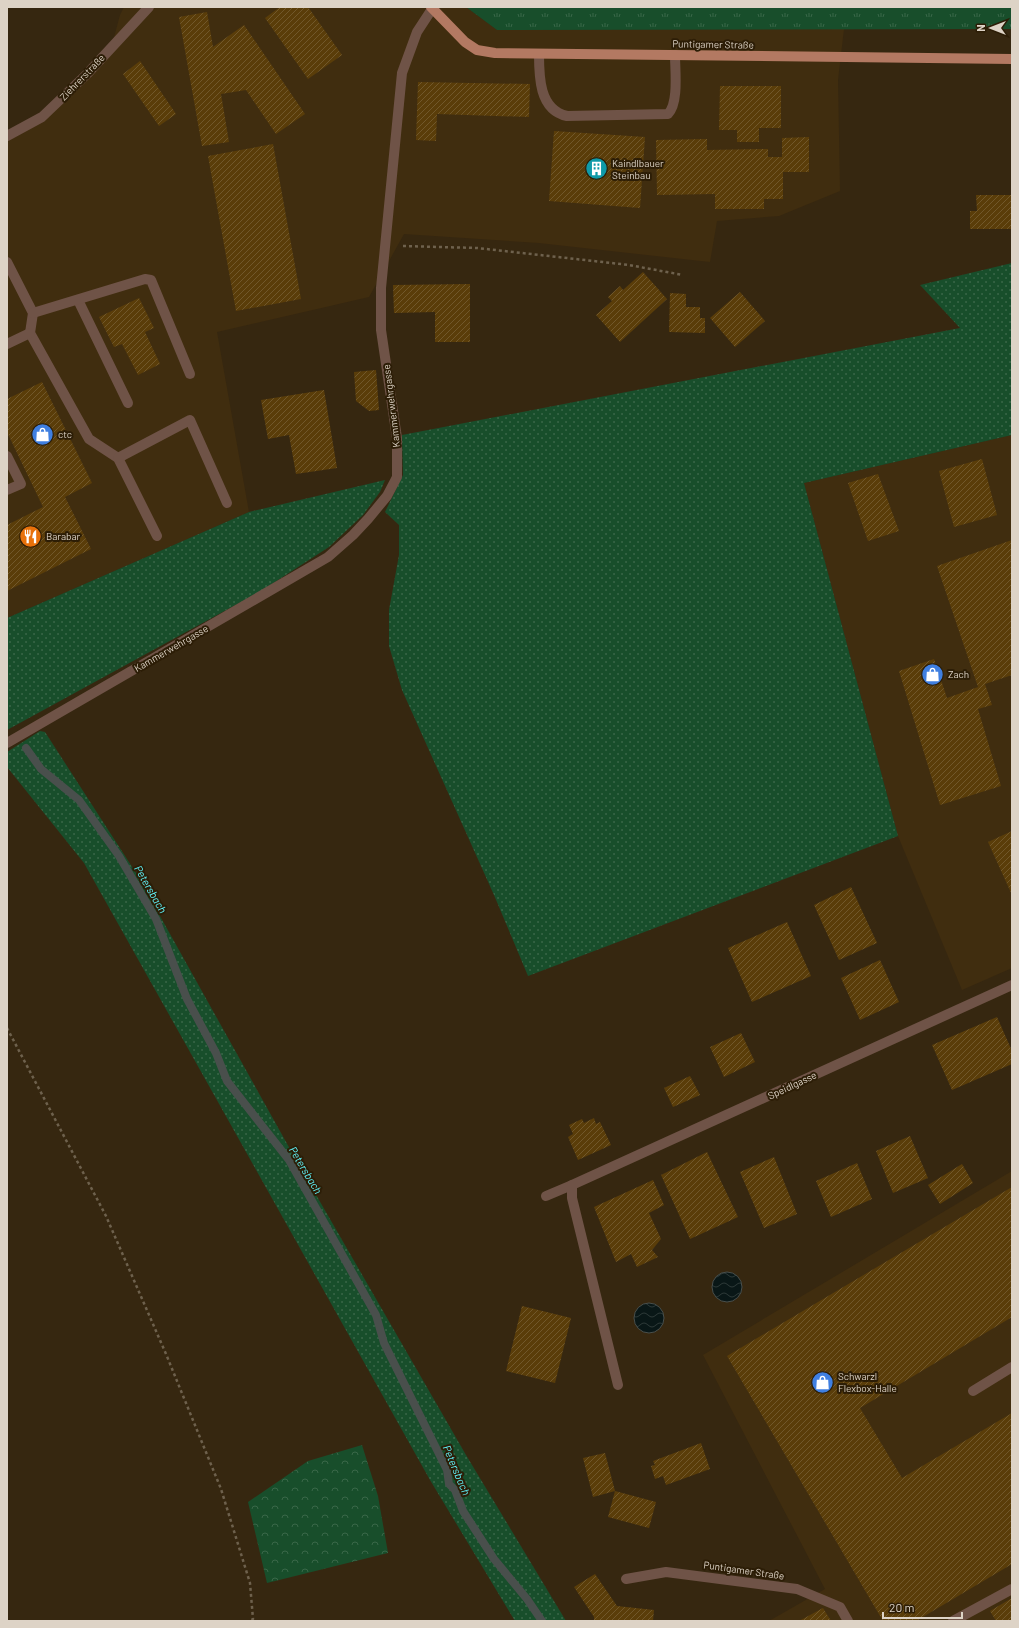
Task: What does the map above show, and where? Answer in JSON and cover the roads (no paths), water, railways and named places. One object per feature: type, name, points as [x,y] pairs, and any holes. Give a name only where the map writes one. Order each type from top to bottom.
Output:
[{"type":"main road","name":"Puntigamer Straße","points":[[431,8],[465,42],[477,50],[495,53],[1012,59]]},
{"type":"street","name":"Ziehrerstraße","points":[[7,136],[42,117],[87,74],[149,7]]},
{"type":"street","name":"Kammerwehrgasse","points":[[7,743],[328,557],[353,535],[387,496],[397,477],[397,438],[381,330],[381,288],[384,246],[402,73],[417,32],[431,8]]},
{"type":"street","points":[[539,54],[539,79],[544,94],[551,108],[558,114],[567,116],[659,116],[668,114],[672,110],[675,92],[675,55]]},
{"type":"street","points":[[7,262],[33,313],[30,333],[89,439],[118,458],[157,536]]},
{"type":"street","points":[[33,313],[145,279],[151,280],[190,374]]},
{"type":"street","points":[[78,300],[128,403]]},
{"type":"street","points":[[7,344],[30,333]]},
{"type":"street","points":[[118,458],[190,420],[227,503]]},
{"type":"street","points":[[7,456],[21,484],[7,490]]},
{"type":"street","name":"Speidlgasse","points":[[546,1196],[1012,985]]},
{"type":"street","points":[[572,1185],[572,1198],[618,1384]]},
{"type":"street","points":[[973,1391],[1012,1367]]},
{"type":"street","name":"Puntigamer Straße","points":[[626,1579],[666,1572],[797,1589],[840,1607],[848,1621]]},
{"type":"street","points":[[953,1621],[1012,1589]]},
{"type":"water","points":[[727,1272],[738,1276],[742,1287],[738,1298],[727,1302],[716,1298],[712,1287],[716,1276]]},
{"type":"water","points":[[649,1303],[659,1308],[664,1318],[659,1328],[649,1333],[639,1328],[634,1318],[639,1308]]},
{"type":"waterway","name":"Petersbach","points":[[26,748],[41,769],[79,800],[119,856],[156,919],[187,999],[216,1053],[227,1081],[289,1160],[376,1315],[384,1343],[447,1470],[449,1484],[455,1490],[463,1511],[494,1559],[527,1599],[542,1621]]},
{"type":"place","name":"Kaindlbauer Steinbau","points":[[597,169]]},
{"type":"place","name":"ctc","points":[[43,434]]},
{"type":"place","name":"Barabar","points":[[30,536]]},
{"type":"place","name":"Zach","points":[[933,674]]},
{"type":"place","name":"Schwarzl Flexbox-Halle","points":[[822,1382]]}]
